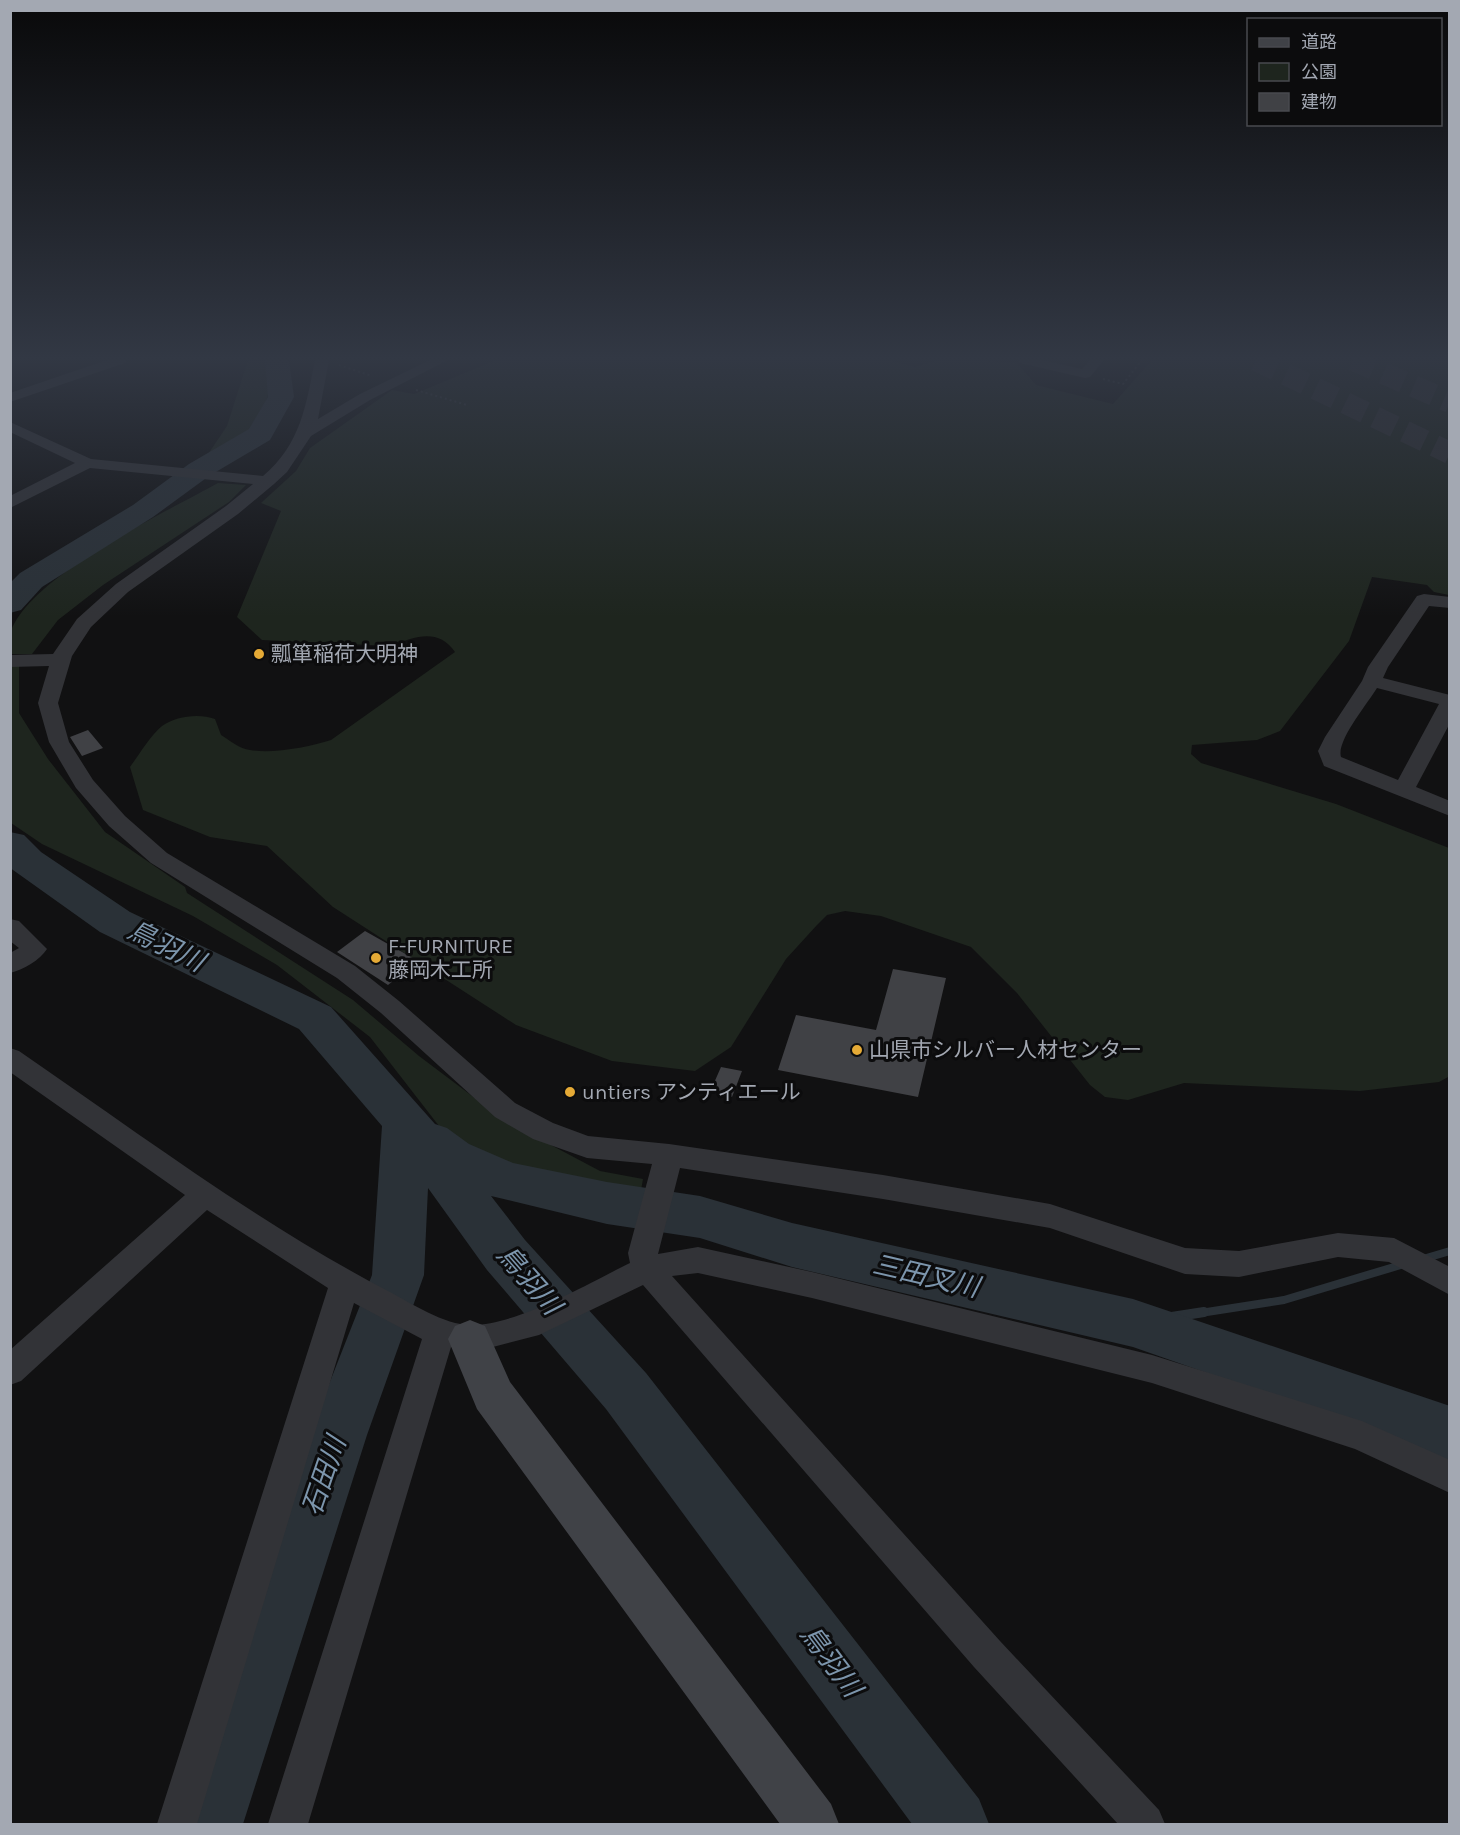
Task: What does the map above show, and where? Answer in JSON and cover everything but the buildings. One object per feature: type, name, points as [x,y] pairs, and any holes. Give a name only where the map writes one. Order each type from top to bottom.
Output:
[{"type":"street","points":[[51,446],[88,463],[266,481]]},
{"type":"street","points":[[297,446],[281,469],[232,510],[122,588],[84,623],[61,660],[48,703],[59,742],[84,783],[117,820],[159,858],[346,972],[390,1007],[505,1110],[543,1131],[586,1147],[667,1161],[883,1187],[1050,1216],[1185,1261],[1239,1264],[1338,1245],[1394,1250],[1441,1276]]},
{"type":"street","points":[[10,503],[88,463]]},
{"type":"street","points":[[1449,603],[1424,600],[1378,667],[1372,681],[1335,737],[1329,751],[1332,761],[1449,809]]},
{"type":"street","points":[[10,661],[61,660]]},
{"type":"street","points":[[1372,681],[1449,702],[1404,790]]},
{"type":"street","points":[[10,927],[35,949],[10,965]]},
{"type":"street","points":[[10,1058],[205,1194],[352,1286],[457,1334],[538,1322],[636,1269],[698,1260],[812,1285],[1152,1369],[1362,1436],[1449,1477]]},
{"type":"street","points":[[636,1269],[667,1161]]},
{"type":"street","points":[[10,1371],[205,1194]]},
{"type":"street","points":[[636,1269],[1145,1824]]},
{"type":"street","points":[[177,1824],[352,1286]]},
{"type":"street","points":[[457,1334],[493,1395],[812,1824]]},
{"type":"street","points":[[288,1824],[457,1334]]},
{"type":"green space","points":[[214,446],[237,446],[226,452],[202,463]]},
{"type":"green space","points":[[313,446],[1449,446],[1449,595],[1434,592],[1427,585],[1372,577],[1349,641],[1280,731],[1257,740],[1192,745],[1191,754],[1201,763],[1336,804],[1449,848],[1450,1076],[1439,1082],[1360,1091],[1184,1083],[1128,1100],[1105,1097],[1090,1085],[1017,993],[971,947],[881,916],[845,911],[827,915],[817,925],[786,959],[731,1047],[695,1071],[612,1061],[516,1025],[333,907],[267,846],[210,837],[143,810],[130,767],[162,726],[181,718],[209,717],[215,719],[221,735],[246,749],[280,750],[313,745],[331,740],[455,652],[449,644],[442,640],[426,636],[391,646],[262,640],[237,617],[281,511],[261,503],[296,471]]},
{"type":"green space","points":[[218,483],[246,485],[229,502],[103,585],[58,620],[32,654],[11,654],[11,631],[24,610],[45,588],[103,547]]},
{"type":"green space","points":[[11,666],[19,666],[19,713],[48,759],[105,832],[185,887],[187,893],[353,1000],[419,1056],[504,1120],[600,1171],[643,1179],[640,1196],[559,1184],[478,1159],[446,1135],[370,1037],[277,965],[193,916],[42,844],[11,823]]},
{"type":"waterway","name":"鳥羽川","points":[[10,603],[31,580],[143,511],[199,470],[240,446]]},
{"type":"waterway","name":"鳥羽川","points":[[10,844],[27,861],[115,922],[315,1018],[406,1121]]},
{"type":"waterway","name":"石田川","points":[[208,1824],[338,1435],[398,1275],[406,1121]]},
{"type":"waterway","name":"鳥羽川","points":[[406,1121],[506,1255],[626,1391],[954,1824]]},
{"type":"waterway","name":"三田叉川","points":[[430,1141],[452,1158],[506,1181],[607,1203],[700,1217],[792,1245],[1133,1323],[1427,1424],[1450,1436]]},
{"type":"waterway","points":[[1423,1259],[1450,1251]]},
{"type":"waterway","points":[[1194,1314],[1284,1300],[1404,1264]]},
{"type":"waterway","points":[[1133,1323],[1204,1312]]},
{"type":"tunnel","points":[[1435,446],[1450,453]]},
{"type":"place","name":"瓢箪稲荷大明神","points":[[259,654]]},
{"type":"place","name":"F-FURNITURE 藤岡木工所","points":[[376,958]]},
{"type":"place","name":"山県市シルバー人材センター","points":[[857,1050]]},
{"type":"place","name":"untiers アンティエール","points":[[570,1092]]}]
